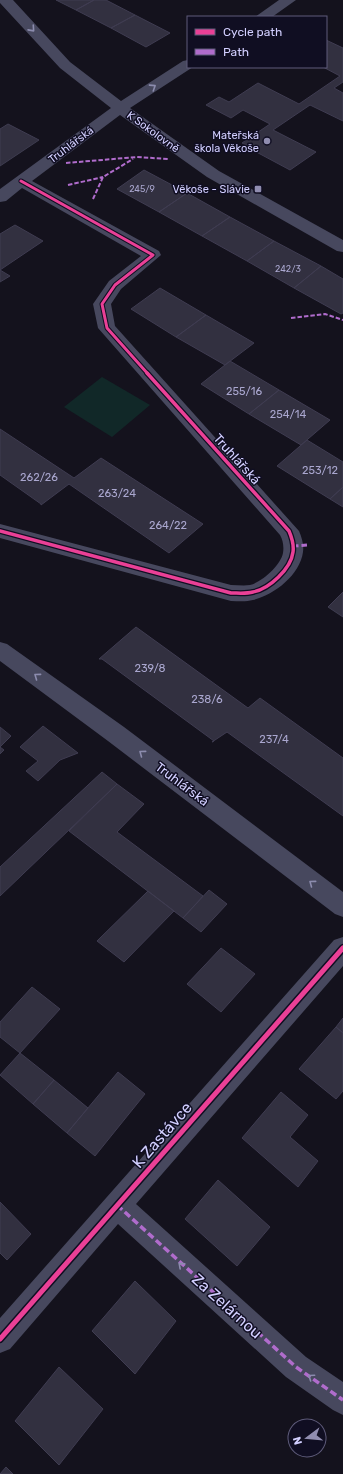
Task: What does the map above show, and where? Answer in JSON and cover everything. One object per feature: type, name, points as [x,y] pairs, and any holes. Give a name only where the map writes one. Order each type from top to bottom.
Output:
[{"type":"street","name":"K Sokolovně","points":[[5,0],[65,65],[120,108],[213,174],[343,247]]},
{"type":"street","points":[[264,16],[289,0]]},
{"type":"street","name":"Truhlářská","points":[[0,198],[120,108],[187,65]]},
{"type":"street","name":"Truhlářská","points":[[0,531],[231,593],[252,593],[268,586],[289,566],[293,557],[293,540],[289,531],[106,328],[102,304],[115,285],[153,256],[21,181]]},
{"type":"street","name":"Truhlářská","points":[[0,650],[116,734],[343,906]]},
{"type":"street","name":"K Zastávce","points":[[0,1338],[343,948]]},
{"type":"street","name":"Za Zelárnou","points":[[117,1205],[296,1367],[343,1400]]},
{"type":"green space","points":[[102,377],[150,405],[112,437],[64,407]]},
{"type":"building","points":[[56,0],[94,0],[76,10]]},
{"type":"building","points":[[94,0],[106,0],[135,15],[111,28],[76,10]]},
{"type":"building","points":[[135,15],[170,33],[146,47],[111,28]]},
{"type":"building","points":[[327,40],[343,48],[343,82],[334,88],[343,93],[343,121],[310,105],[273,130],[316,152],[290,170],[242,143],[270,124],[243,110],[231,118],[206,105],[219,97],[229,102],[258,83],[299,104],[340,76],[325,68],[327,68]]},
{"type":"building","points":[[8,124],[39,140],[0,166],[0,129]]},
{"type":"building","points":[[144,170],[187,193],[159,212],[117,189]]},
{"type":"building","points":[[187,193],[230,217],[202,236],[159,212]]},
{"type":"building","points":[[230,217],[274,241],[247,261],[202,236]]},
{"type":"building","points":[[15,225],[43,241],[0,270],[0,234]]},
{"type":"building","points":[[274,241],[321,266],[294,288],[247,261]]},
{"type":"building","points":[[321,266],[343,279],[343,313],[341,314],[294,288]]},
{"type":"building","points":[[0,270],[10,276],[0,282]]},
{"type":"building","points":[[160,288],[206,315],[176,337],[131,309]]},
{"type":"building","points":[[206,315],[254,343],[225,365],[176,337]]},
{"type":"building","points":[[230,361],[279,390],[249,414],[201,384]]},
{"type":"building","points":[[279,390],[330,420],[301,445],[249,414]]},
{"type":"building","points":[[0,429],[74,478],[101,458],[203,524],[169,553],[69,484],[41,505],[0,475]]},
{"type":"building","points":[[307,440],[343,462],[343,487],[330,499],[277,466]]},
{"type":"building","points":[[343,487],[343,507],[330,499]]},
{"type":"building","points":[[343,592],[343,617],[328,607]]},
{"type":"building","points":[[136,627],[248,708],[260,698],[343,758],[343,816],[227,732],[214,741],[102,659],[99,659]]},
{"type":"building","points":[[43,726],[78,753],[60,760],[38,781],[26,771],[38,761],[20,747]]},
{"type":"building","points":[[0,727],[11,736],[0,747]]},
{"type":"building","points":[[0,747],[4,750],[0,754]]},
{"type":"building","points":[[102,772],[117,784],[0,896],[0,867]]},
{"type":"building","points":[[117,784],[144,804],[117,832],[203,896],[183,918],[69,831]]},
{"type":"building","points":[[209,890],[227,904],[201,932],[183,918]]},
{"type":"building","points":[[148,891],[174,911],[124,962],[97,941]]},
{"type":"building","points":[[221,948],[255,974],[221,1012],[187,984]]},
{"type":"building","points":[[32,987],[60,1009],[20,1053],[0,1037],[0,1022]]},
{"type":"building","points":[[343,1018],[343,1033],[336,1027]]},
{"type":"building","points":[[336,1027],[343,1033],[343,1091],[336,1099],[299,1069]]},
{"type":"building","points":[[20,1053],[54,1080],[33,1104],[0,1075]]},
{"type":"building","points":[[118,1072],[145,1094],[95,1156],[67,1133]]},
{"type":"building","points":[[54,1080],[88,1108],[67,1133],[33,1104]]},
{"type":"building","points":[[281,1092],[308,1115],[290,1137],[318,1161],[298,1187],[242,1138]]},
{"type":"building","points":[[218,1180],[270,1227],[237,1266],[185,1219]]},
{"type":"building","points":[[0,1202],[31,1234],[7,1260],[0,1253]]},
{"type":"building","points":[[135,1281],[176,1321],[135,1374],[92,1331]]},
{"type":"building","points":[[59,1367],[103,1409],[59,1465],[15,1421]]},
{"type":"building","points":[[6,1467],[13,1474],[0,1474]]},
{"type":"marked path","points":[[66,163],[137,157],[168,159]]},
{"type":"marked path","points":[[93,199],[103,177],[133,159]]},
{"type":"marked path","points":[[68,185],[103,177]]},
{"type":"marked path","points":[[291,318],[325,314],[343,320]]},
{"type":"marked path","points":[[293,546],[308,545]]},
{"type":"marked path","points":[[117,1205],[296,1367],[343,1400]]},
{"type":"cycle path","points":[[0,531],[231,593],[253,592],[266,586],[289,564],[292,558],[294,546],[289,531],[107,328],[102,304],[115,285],[153,255],[21,181]]},
{"type":"cycle path","points":[[0,1339],[343,948]]},
{"type":"place","name":"Mateřská škola Věkoše","points":[[267,141]]},
{"type":"place","name":"Věkoše - Slávie","points":[[258,189]]}]
